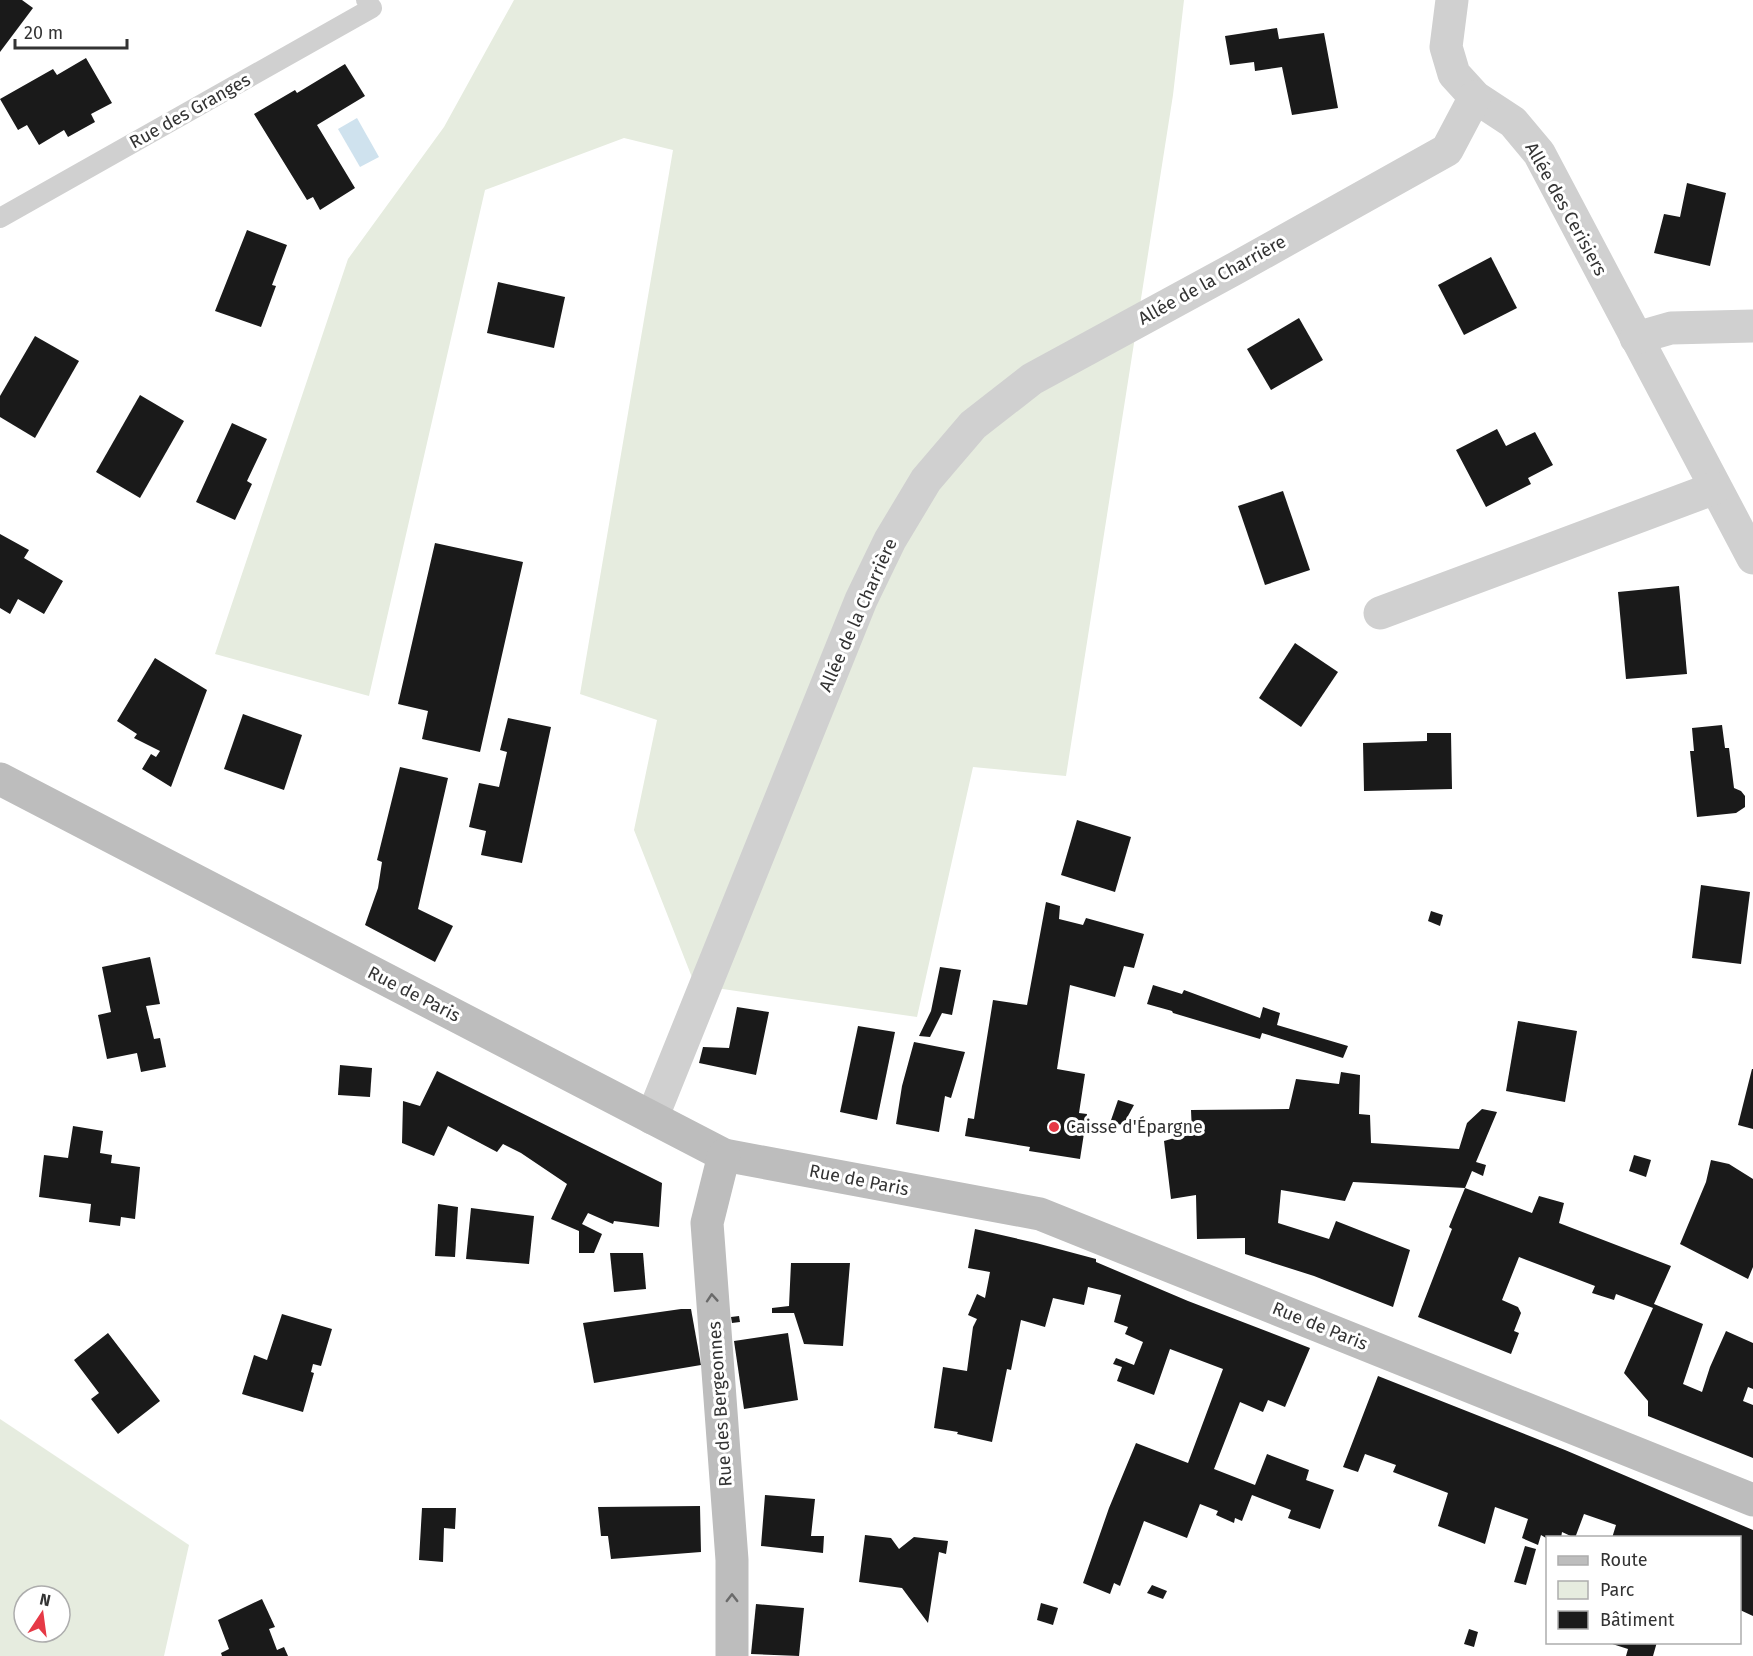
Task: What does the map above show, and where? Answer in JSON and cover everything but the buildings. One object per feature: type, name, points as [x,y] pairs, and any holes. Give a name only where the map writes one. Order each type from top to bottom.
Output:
[{"type":"main road","name":"Rue de Paris","points":[[0,779],[724,1155],[1040,1214],[1753,1500]]},
{"type":"main road","name":"Rue des Bergeonnes","points":[[724,1155],[706,1223],[732,1560],[732,1656]]},
{"type":"street","name":"Allée des Cerisiers","points":[[1452,0],[1446,47],[1454,74],[1475,97],[1514,122],[1539,153],[1753,558]]},
{"type":"street","name":"Allée de la Charrière","points":[[652,1118],[861,600],[890,540],[926,480],[973,425],[1032,379],[1246,263],[1447,150],[1475,97]]},
{"type":"street","points":[[1636,338],[1671,328],[1753,326]]},
{"type":"street","points":[[1380,613],[1715,488]]},
{"type":"lane","name":"Rue des Granges","points":[[0,218],[372,8],[366,0]]},
{"type":"green space","points":[[514,0],[1184,0],[1173,95],[1066,776],[973,767],[917,1017],[695,985],[634,830],[657,720],[580,694],[673,150],[624,138],[485,190],[369,696],[215,654],[348,259],[444,127]]},
{"type":"green space","points":[[0,1419],[189,1545],[164,1656],[0,1656]]},
{"type":"water","points":[[357,118],[379,157],[360,167],[338,129]]},
{"type":"place","name":"Caisse d'Épargne","points":[[1054,1127]]}]
